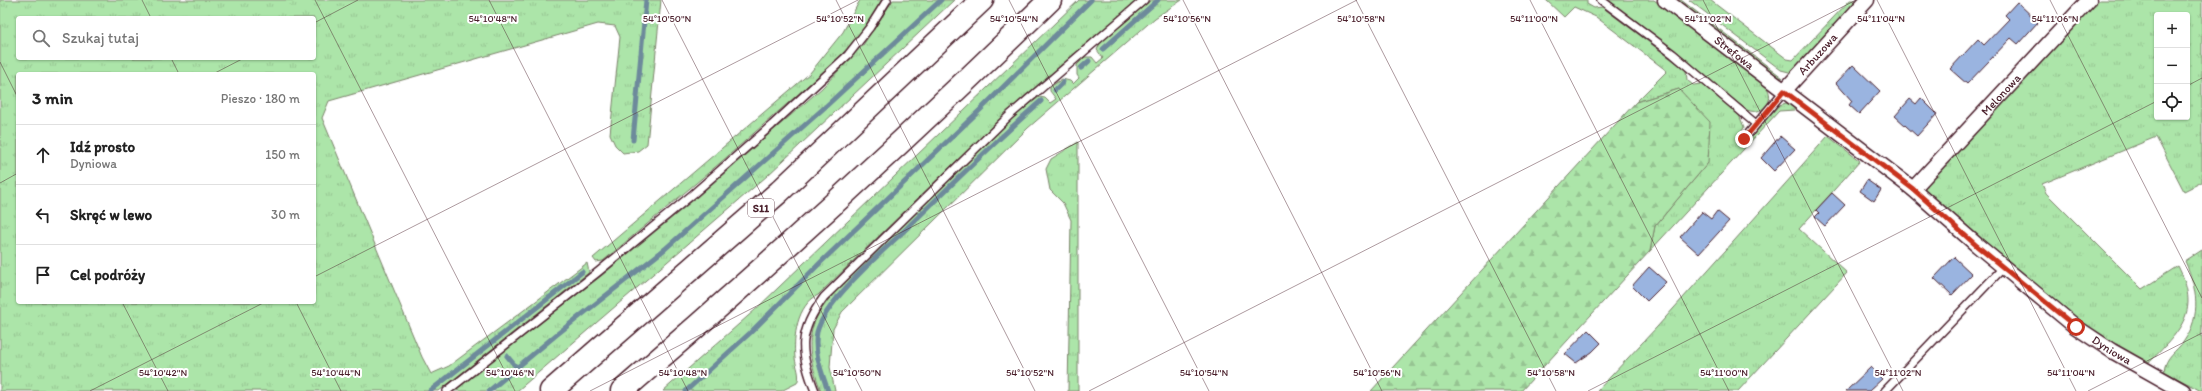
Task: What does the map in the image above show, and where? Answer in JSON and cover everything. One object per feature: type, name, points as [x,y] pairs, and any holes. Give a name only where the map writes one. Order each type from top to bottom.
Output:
[{"type":"highway","name":"S11","points":[[551,391],[779,192],[982,0]]},
{"type":"highway","points":[[622,391],[726,302],[836,203],[1050,0]]},
{"type":"street","name":"Strefowa","points":[[1665,0],[1784,91]]},
{"type":"street","name":"Arbuzowa","points":[[1784,91],[1867,0]]},
{"type":"street","name":"Melonowa","points":[[1913,189],[2089,0]]},
{"type":"street","name":"Dyniowa","points":[[1784,91],[1913,189],[2003,268],[2076,327],[2112,351],[2183,391]]},
{"type":"lane","points":[[447,391],[598,272],[772,125],[848,55],[870,27],[887,0]]},
{"type":"lane","points":[[815,391],[804,357],[804,333],[811,314],[824,297],[1010,115],[1144,0]]},
{"type":"lane","points":[[1601,0],[1673,54],[1756,124]]},
{"type":"lane","points":[[1744,139],[1784,91]]},
{"type":"lane","points":[[1885,391],[2003,268]]},
{"type":"green space","points":[[0,0],[661,0],[647,144],[638,151],[623,153],[615,145],[610,134],[620,37],[615,26],[598,24],[329,101],[322,118],[422,357],[431,374],[449,366],[587,263],[589,272],[587,274],[439,391],[0,391]]},
{"type":"green space","points":[[860,0],[883,0],[860,33],[838,59],[720,163],[603,261],[596,262],[593,258],[810,73],[843,32]]},
{"type":"green space","points":[[893,0],[954,0],[767,176],[517,391],[453,391],[601,276],[696,198],[822,88],[863,45]]},
{"type":"green space","points":[[1079,0],[1138,0],[1003,116],[805,306],[796,331],[795,358],[798,374],[797,383],[781,391],[663,391],[756,309]]},
{"type":"green space","points":[[1151,0],[1182,0],[1155,18],[1028,128],[842,312],[833,329],[830,367],[835,391],[821,391],[811,359],[811,334],[818,315],[838,288],[1014,116],[1039,97],[1045,98],[1050,103],[1056,99],[1050,91],[1050,87],[1062,79],[1070,81],[1073,84],[1079,78],[1077,75],[1077,65],[1085,57],[1092,57],[1097,63],[1103,58],[1097,50],[1100,43]]},
{"type":"green space","points":[[1546,0],[1587,0],[1587,4],[1594,8],[1602,7],[1686,70],[1687,80],[1693,85],[1702,84],[1739,115],[1744,127],[1740,136],[1747,142],[1779,105],[1786,103],[1796,106],[1795,110],[1779,111],[1650,251],[1655,226],[1708,163],[1679,89],[1636,102],[1667,71],[1596,17],[1574,7],[1564,17]]},
{"type":"green space","points":[[1608,0],[1654,0],[1765,85],[1769,91],[1769,102],[1762,109],[1757,111],[1745,109],[1677,52]]},
{"type":"green space","points":[[1677,0],[1681,0],[1783,78],[1777,77]]},
{"type":"green space","points":[[1689,0],[1710,0],[1787,59],[1793,60],[1850,0],[1861,0],[1793,75],[1789,72],[1781,70]]},
{"type":"green space","points":[[2099,0],[2202,0],[2202,182],[2184,191],[2156,137],[2042,184],[2046,193],[2142,289],[2178,266],[2185,282],[2188,296],[2184,319],[2179,329],[2151,361],[2145,362],[2083,325],[2009,264],[1923,188]]},
{"type":"green space","points":[[1679,89],[1710,122],[1708,163],[1655,226],[1650,251],[1521,391],[1371,391],[1636,102]]},
{"type":"green space","points":[[1828,136],[1860,161],[1799,229],[1847,273],[1738,391],[1597,391],[1657,327]]},
{"type":"green space","points":[[1078,142],[1078,391],[1068,391],[1071,220],[1063,203],[1050,190],[1046,169],[1051,159]]},
{"type":"green space","points":[[2202,250],[2201,391],[2164,371],[2165,366],[2172,354],[2184,341],[2190,331],[2195,312],[2195,292],[2185,261]]},
{"type":"building","points":[[2017,2],[2038,22],[2018,44],[2011,38],[1967,84],[1950,69],[1978,39],[1984,45],[2009,19],[2005,15]]},
{"type":"building","points":[[1853,65],[1880,91],[1859,114],[1849,105],[1852,101],[1836,83]]},
{"type":"building","points":[[1921,98],[1937,114],[1917,136],[1895,116],[1910,99],[1916,104]]},
{"type":"building","points":[[1780,136],[1795,149],[1774,171],[1761,158]]},
{"type":"building","points":[[1867,180],[1881,190],[1874,201],[1860,191]]},
{"type":"building","points":[[1832,193],[1845,205],[1825,226],[1815,217],[1819,213],[1816,210]]},
{"type":"building","points":[[1717,211],[1729,221],[1699,254],[1680,237],[1702,212],[1711,219]]},
{"type":"building","points":[[1954,257],[1972,274],[1952,295],[1934,278]]},
{"type":"building","points":[[1649,267],[1666,282],[1647,301],[1632,286]]},
{"type":"building","points":[[1588,330],[1601,343],[1592,352],[1576,363],[1565,354]]},
{"type":"building","points":[[1871,367],[1882,379],[1869,391],[1846,391]]},
{"type":"waterway","points":[[633,140],[646,0]]},
{"type":"waterway","points":[[489,391],[556,335],[665,249],[824,108],[941,0]]},
{"type":"waterway","points":[[686,391],[750,333],[1091,0]]},
{"type":"waterway","points":[[1103,49],[1158,0]]},
{"type":"waterway","points":[[1081,68],[1089,61]]},
{"type":"waterway","points":[[1055,90],[1063,82]]},
{"type":"waterway","points":[[828,391],[817,355],[816,340],[817,332],[822,320],[831,306],[842,292],[869,264],[989,148],[1041,101]]},
{"type":"waterway","points":[[430,391],[582,272]]},
{"type":"waterway","points":[[507,356],[517,368]]},
{"type":"route","points":[[1744,139],[1784,91],[1856,144],[1913,189],[1977,246],[2076,327]]}]
